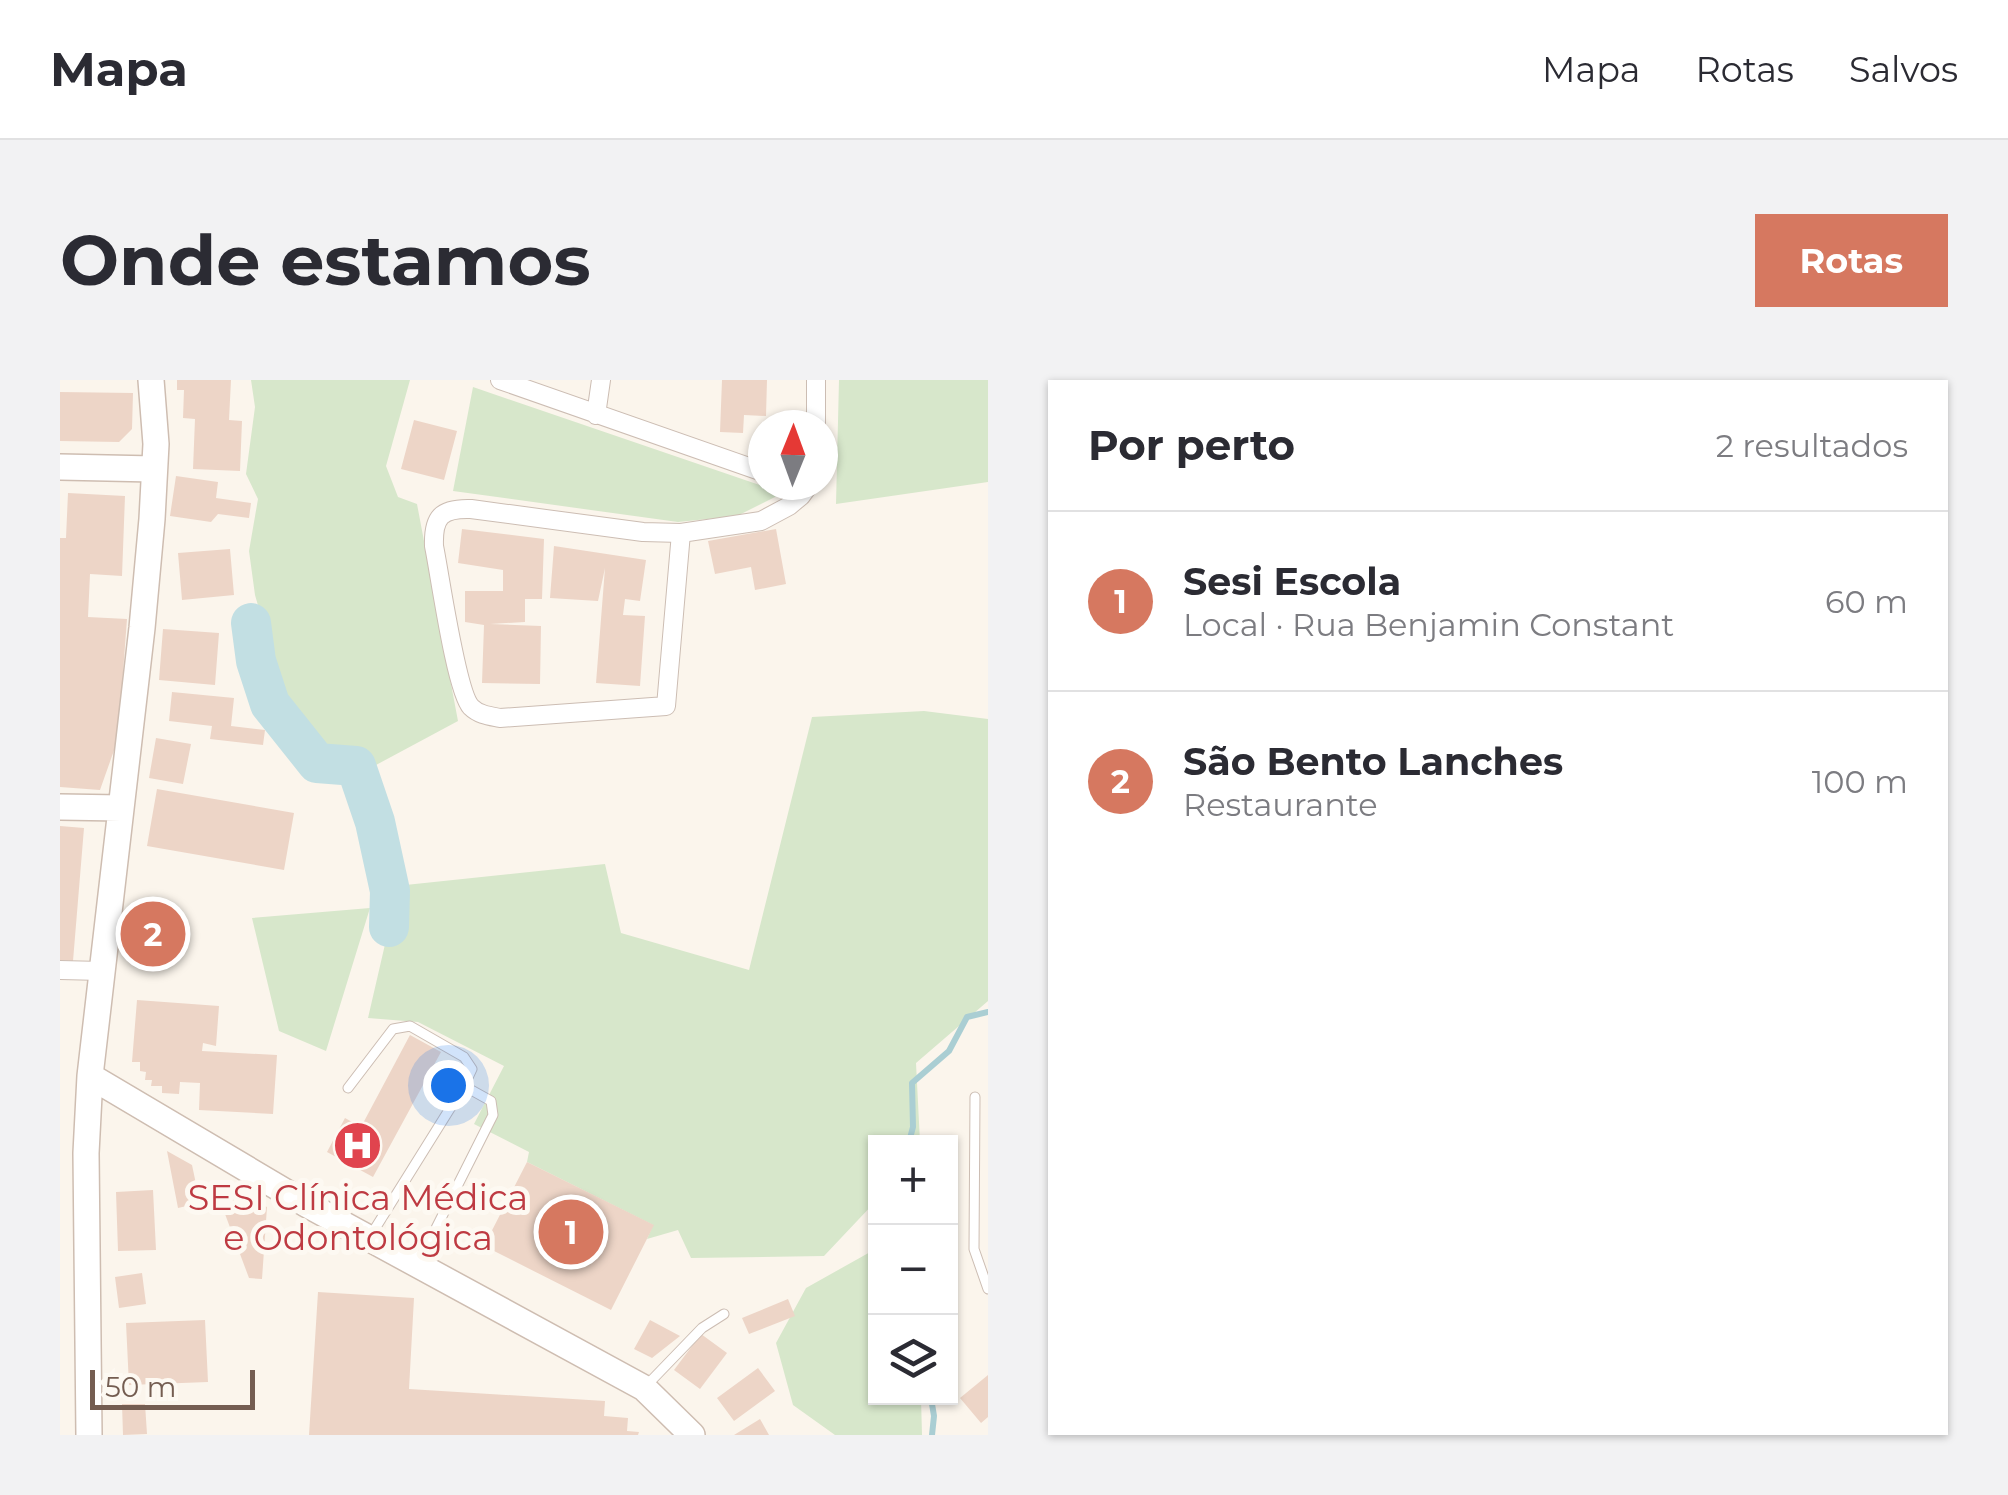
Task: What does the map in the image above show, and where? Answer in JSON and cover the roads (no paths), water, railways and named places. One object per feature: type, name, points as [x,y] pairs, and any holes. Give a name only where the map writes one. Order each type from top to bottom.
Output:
[{"type":"main road","points":[[89,1435],[86,1153],[90,1076],[142,628],[154,469],[151,380]]},
{"type":"main road","points":[[60,467],[154,469]]},
{"type":"main road","points":[[60,807],[121,808]]},
{"type":"main road","points":[[90,1076],[306,1204],[644,1388],[692,1435]]},
{"type":"street","points":[[500,380],[748,467]]},
{"type":"street","points":[[596,415],[601,380]]},
{"type":"street","points":[[816,380],[816,410]]},
{"type":"street","points":[[680,533],[666,706],[500,718],[469,705],[459,680],[434,546],[436,521],[442,514],[470,509],[643,532],[680,533],[760,521],[794,500]]},
{"type":"street","points":[[60,970],[102,971]]},
{"type":"lane","points":[[348,1088],[394,1028],[402,1026],[410,1026],[464,1057],[472,1069],[369,1238]]},
{"type":"lane","points":[[418,1264],[493,1115],[491,1101],[464,1086]]},
{"type":"lane","points":[[976,1097],[974,1249],[988,1289]]},
{"type":"lane","points":[[644,1388],[702,1328],[724,1314]]},
{"type":"waterway","points":[[251,623],[256,661],[270,704],[317,763],[356,766],[375,822],[390,891],[389,927]]},
{"type":"waterway","points":[[911,1135],[912,1083],[949,1051],[967,1017],[988,1012]]},
{"type":"waterway","points":[[932,1405],[932,1435]]},
{"type":"place","name":"São Bento Lanches","points":[[153,934]]},
{"type":"place","name":"SESI Clínica Médica e Odontológica","points":[[358,1145]]},
{"type":"place","name":"Sesi Escola","points":[[571,1232]]}]
